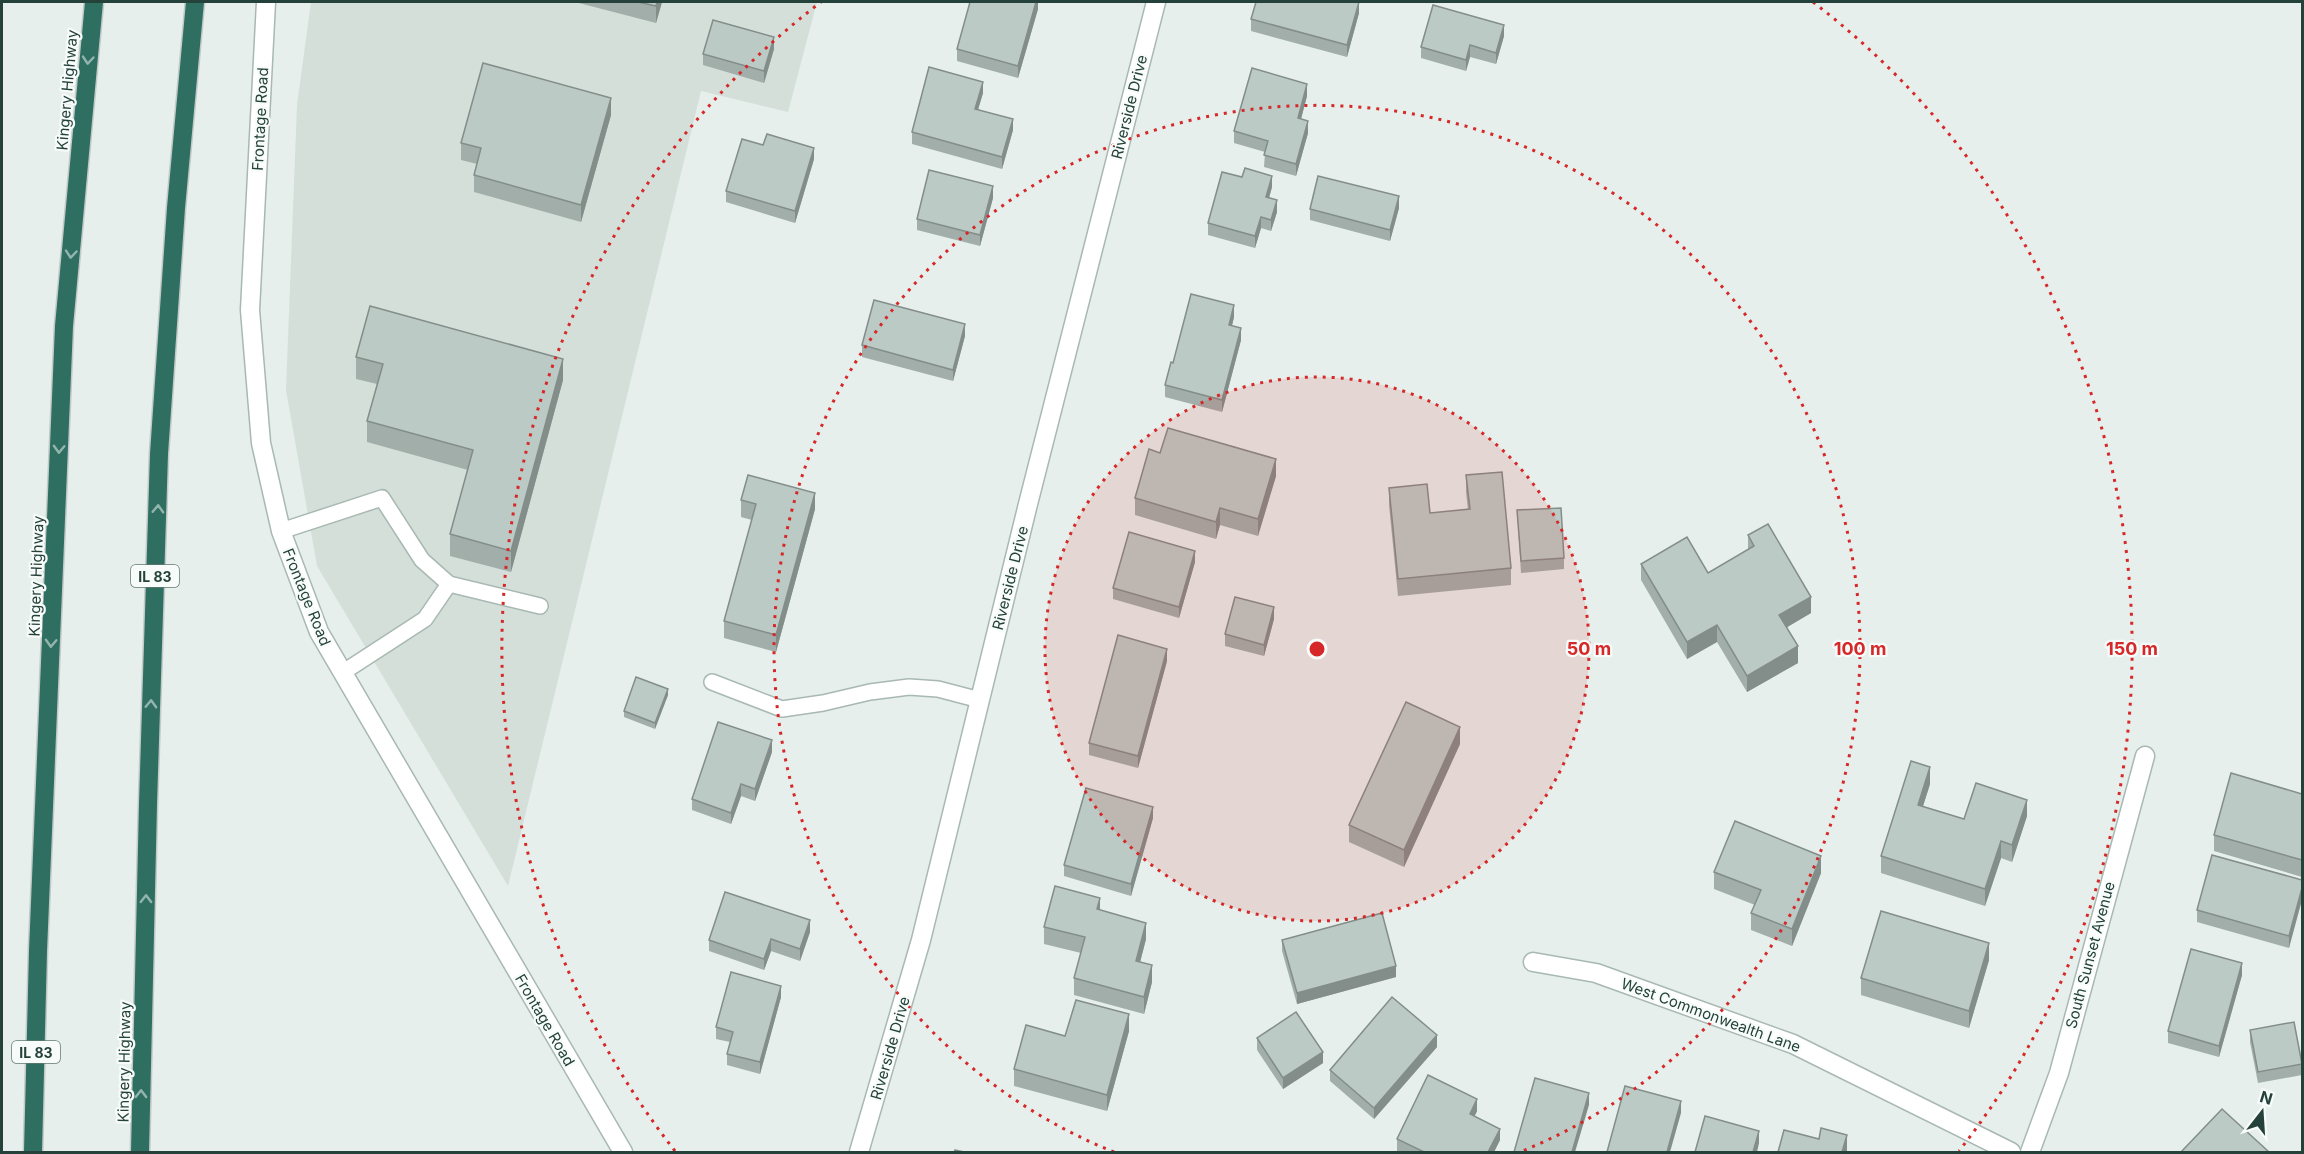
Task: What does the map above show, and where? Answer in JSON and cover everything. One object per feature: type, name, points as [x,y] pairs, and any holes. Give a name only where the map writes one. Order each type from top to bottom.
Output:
[{"type":"highway","name":"Kingery Highway","points":[[33,1152],[38,951],[64,326],[94,2]]},
{"type":"highway","name":"Kingery Highway","points":[[140,1152],[159,454],[176,208],[195,2]]},
{"type":"highway","points":[[21,1152],[38,951]]},
{"type":"street","name":"Frontage Road","points":[[266,2],[250,310],[261,443],[281,531],[319,632],[623,1152]]},
{"type":"street","name":"Riverside Drive","points":[[859,1152],[921,940],[1033,482],[1156,2]]},
{"type":"street","name":"South Sunset Avenue","points":[[2030,1152],[2059,1073],[2145,756]]},
{"type":"street","name":"West Commonwealth Lane","points":[[1533,962],[1596,973],[1793,1044],[2011,1152]]},
{"type":"lane","points":[[281,531],[382,498],[422,560],[449,584],[540,606]]},
{"type":"lane","points":[[342,673],[425,619],[449,584]]},
{"type":"lane","points":[[712,682],[782,709],[909,687],[938,689],[980,700]]},
{"type":"shaded area","points":[[311,2],[817,2],[788,112],[701,91],[508,886],[317,566],[286,390],[297,105]]},
{"type":"building","points":[[638,2],[657,2],[656,6]]},
{"type":"building","points":[[970,2],[1036,2],[1018,66],[957,49]]},
{"type":"building","points":[[1256,2],[1359,2],[1347,45],[1251,19]]},
{"type":"building","points":[[1433,5],[1504,25],[1496,53],[1470,45],[1466,60],[1421,47]]},
{"type":"building","points":[[713,20],[774,37],[764,71],[703,54]]},
{"type":"building","points":[[483,63],[611,98],[581,205],[474,175],[481,148],[461,143]]},
{"type":"building","points":[[929,67],[983,82],[975,109],[1013,119],[1002,157],[912,132]]},
{"type":"building","points":[[1252,68],[1307,84],[1298,118],[1308,121],[1296,164],[1264,155],[1268,141],[1234,131]]},
{"type":"building","points":[[767,134],[814,148],[795,211],[726,191],[742,139],[763,145]]},
{"type":"building","points":[[1245,168],[1272,176],[1266,197],[1277,200],[1271,220],[1261,217],[1255,236],[1208,223],[1222,172],[1242,177]]},
{"type":"building","points":[[929,170],[993,186],[980,235],[917,219]]},
{"type":"building","points":[[1318,176],[1399,196],[1390,230],[1310,209]]},
{"type":"building","points":[[1191,294],[1234,305],[1229,325],[1241,328],[1222,400],[1165,385]]},
{"type":"building","points":[[874,300],[965,324],[953,370],[862,345]]},
{"type":"building","points":[[370,306],[563,359],[511,551],[450,534],[473,450],[367,421],[383,364],[356,357]]},
{"type":"building","points":[[1168,428],[1276,459],[1258,519],[1220,508],[1216,522],[1135,498],[1149,449],[1160,453]]},
{"type":"building","points":[[1502,472],[1511,568],[1398,579],[1389,488],[1427,484],[1430,513],[1470,509],[1466,475]]},
{"type":"building","points":[[748,475],[815,493],[776,635],[724,621],[756,504],[741,500]]},
{"type":"building","points":[[1561,508],[1564,558],[1521,561],[1517,510]]},
{"type":"building","points":[[1768,524],[1811,597],[1779,615],[1798,646],[1747,676],[1717,625],[1687,642],[1641,564],[1687,537],[1708,573],[1754,546],[1748,535]]},
{"type":"building","points":[[1129,532],[1195,551],[1179,607],[1113,588]]},
{"type":"building","points":[[1235,597],[1274,607],[1264,645],[1225,634]]},
{"type":"building","points":[[1118,635],[1167,649],[1138,756],[1089,743]]},
{"type":"building","points":[[636,677],[668,689],[655,723],[624,711]]},
{"type":"building","points":[[1406,702],[1460,727],[1404,850],[1349,825]]},
{"type":"building","points":[[718,722],[772,740],[755,789],[741,784],[731,813],[692,799]]},
{"type":"building","points":[[1911,761],[1930,767],[1918,805],[1964,819],[1976,783],[2027,800],[2012,845],[2001,841],[1985,889],[1881,856]]},
{"type":"building","points":[[2231,773],[2302,794],[2302,860],[2214,835]]},
{"type":"building","points":[[1086,788],[1153,807],[1131,884],[1064,865]]},
{"type":"building","points":[[1735,821],[1821,856],[1792,929],[1751,913],[1761,890],[1714,872]]},
{"type":"building","points":[[2212,855],[2302,880],[2302,888],[2289,936],[2197,910]]},
{"type":"building","points":[[1055,886],[1100,898],[1097,909],[1146,923],[1136,961],[1152,965],[1144,997],[1074,978],[1085,937],[1044,927]]},
{"type":"building","points":[[725,892],[810,920],[800,949],[771,939],[764,959],[709,940]]},
{"type":"building","points":[[1881,911],[1989,943],[1969,1011],[1861,978]]},
{"type":"building","points":[[1382,913],[1396,966],[1297,993],[1282,940]]},
{"type":"building","points":[[2191,949],[2242,963],[2219,1046],[2168,1031]]},
{"type":"building","points":[[731,972],[781,986],[760,1062],[727,1054],[733,1032],[716,1027]]},
{"type":"building","points":[[1392,997],[1437,1035],[1374,1108],[1330,1070]]},
{"type":"building","points":[[1076,1000],[1129,1014],[1107,1095],[1014,1069],[1026,1025],[1065,1036]]},
{"type":"building","points":[[1296,1012],[1323,1052],[1283,1078],[1257,1038]]},
{"type":"building","points":[[2294,1022],[2302,1064],[2258,1072],[2250,1030]]},
{"type":"building","points":[[1428,1075],[1477,1099],[1470,1114],[1500,1129],[1488,1152],[1424,1152],[1397,1139]]},
{"type":"building","points":[[1535,1078],[1589,1093],[1572,1152],[1514,1152]]},
{"type":"building","points":[[1625,1086],[1681,1101],[1667,1152],[1607,1152]]},
{"type":"building","points":[[2222,1109],[2269,1152],[2181,1152]]},
{"type":"building","points":[[1705,1116],[1759,1131],[1753,1152],[1695,1152]]},
{"type":"building","points":[[1821,1128],[1847,1135],[1842,1152],[1778,1152],[1784,1130],[1819,1139]]}]
